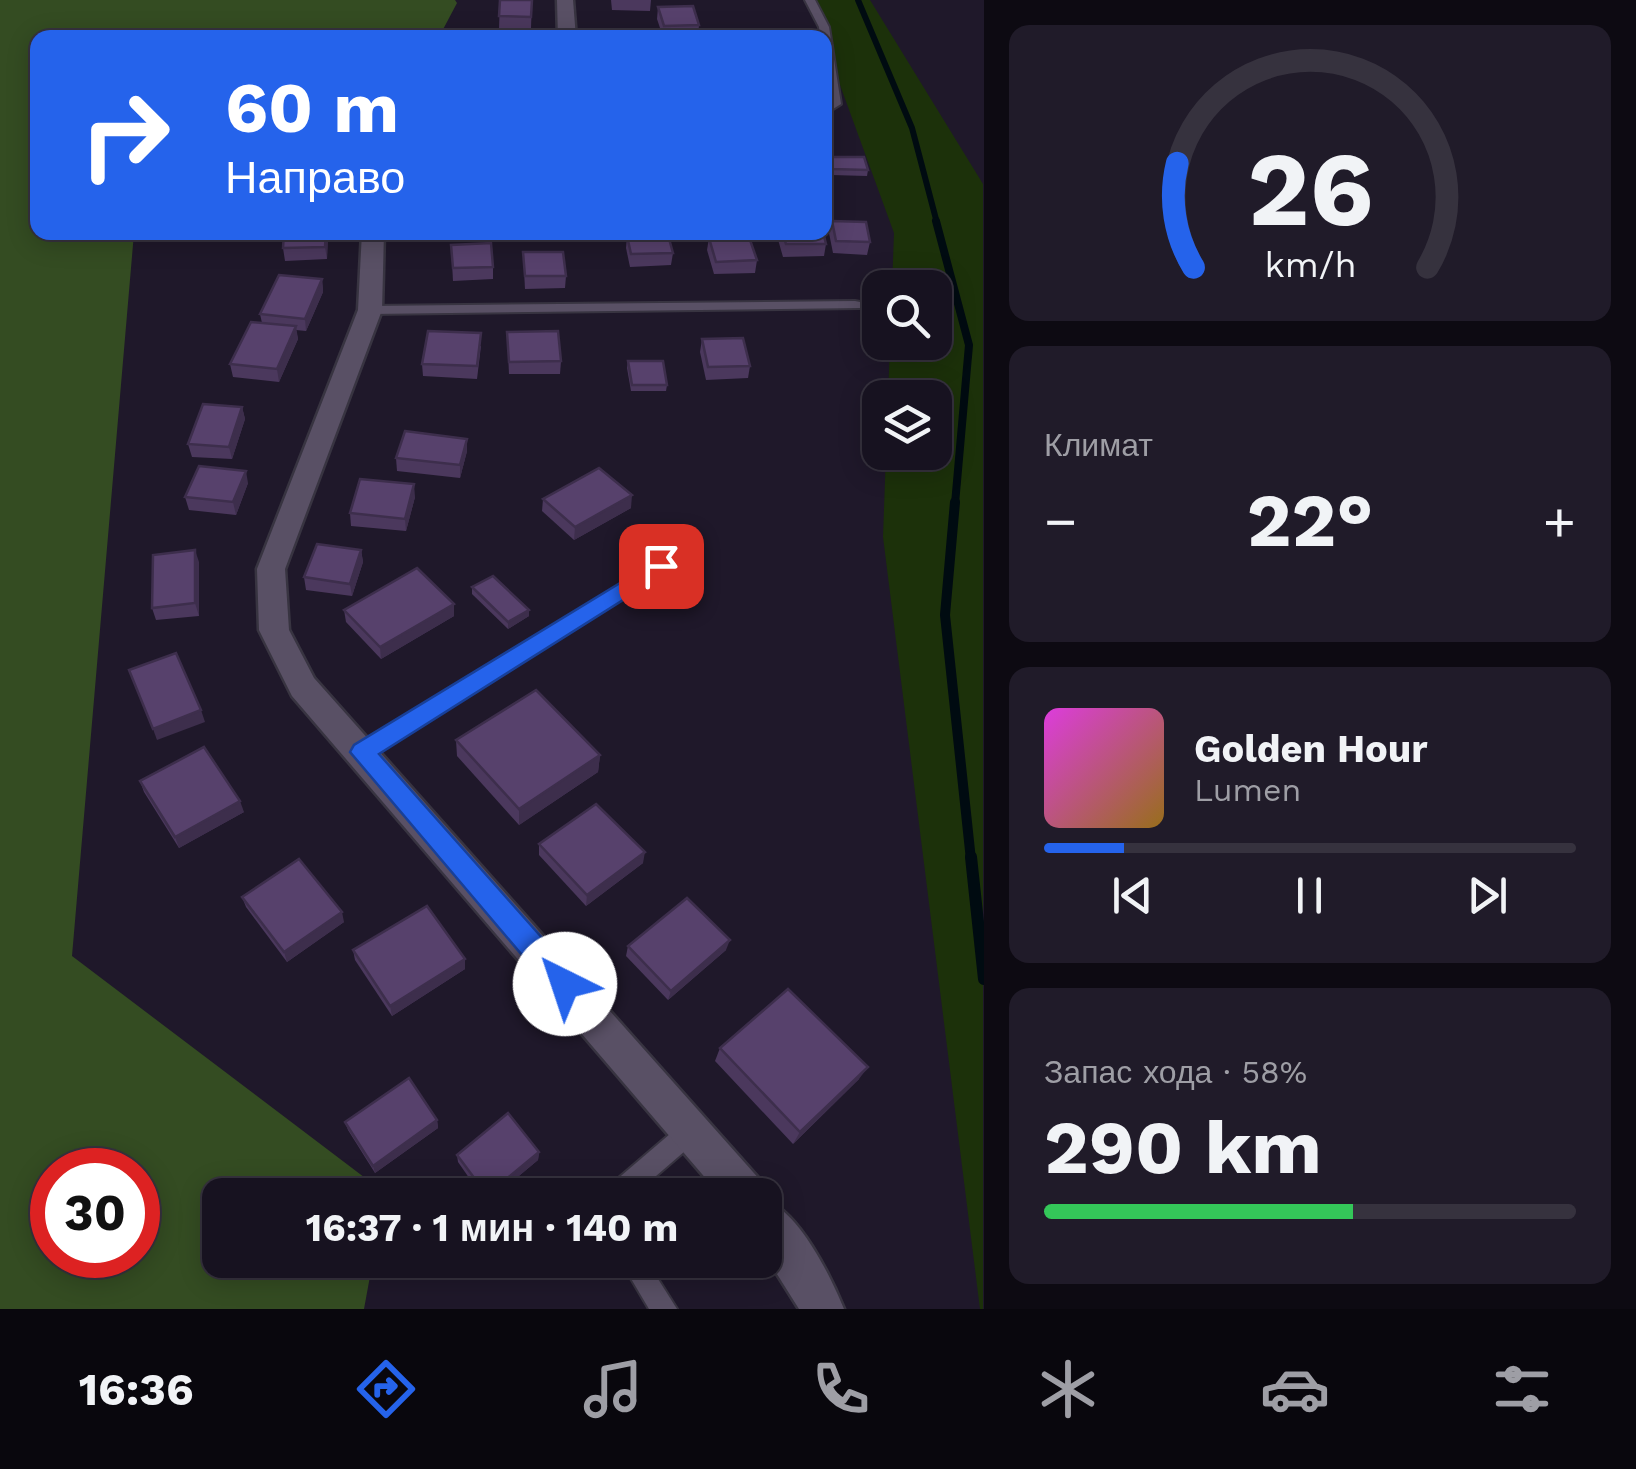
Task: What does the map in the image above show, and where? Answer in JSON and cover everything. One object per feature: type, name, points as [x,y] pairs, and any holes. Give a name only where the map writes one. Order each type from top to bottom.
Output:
[{"type":"street","points":[[565,0],[567,30]]},
{"type":"street","points":[[374,240],[370,310],[271,568],[274,630],[303,687],[733,1178]]},
{"type":"street","points":[[782,1243],[806,1276],[822,1309]]},
{"type":"lane","points":[[810,0],[824,30]]},
{"type":"lane","points":[[370,310],[855,305]]},
{"type":"lane","points":[[362,752],[661,566]]},
{"type":"lane","points":[[636,1178],[692,1129]]},
{"type":"lane","points":[[644,1278],[664,1309]]},
{"type":"green space","points":[[0,0],[457,3],[443,30],[30,30],[30,240],[133,240],[72,956],[365,1178],[202,1178],[202,1278],[370,1278],[364,1309],[0,1309]]},
{"type":"green space","points":[[809,0],[870,0],[983,184],[983,1309],[883,537],[885,470],[952,470],[952,380],[889,380],[889,360],[952,360],[952,270],[893,270],[894,233],[832,63],[832,30],[820,30]]},
{"type":"building","points":[[500,0],[532,0],[531,17],[499,16]]},
{"type":"building","points":[[693,6],[699,25],[664,26],[658,7]]},
{"type":"building","points":[[832,157],[864,157],[868,170],[832,169]]},
{"type":"building","points":[[832,221],[866,222],[870,242],[836,241]]},
{"type":"building","points":[[284,240],[325,240],[325,247],[283,248]]},
{"type":"building","points":[[628,240],[669,240],[673,253],[631,254]]},
{"type":"building","points":[[710,240],[750,240],[757,260],[716,262]]},
{"type":"building","points":[[785,240],[825,240],[826,244],[786,244]]},
{"type":"building","points":[[491,243],[493,267],[453,268],[451,245]]},
{"type":"building","points":[[523,252],[563,252],[566,276],[525,276]]},
{"type":"building","points":[[279,275],[322,279],[305,319],[260,314]]},
{"type":"building","points":[[251,322],[296,326],[277,369],[230,364]]},
{"type":"building","points":[[428,331],[481,333],[477,366],[422,364]]},
{"type":"building","points":[[558,331],[561,361],[509,362],[507,332]]},
{"type":"building","points":[[743,338],[750,366],[708,367],[702,339]]},
{"type":"building","points":[[628,361],[663,361],[667,385],[632,385]]},
{"type":"building","points":[[203,404],[242,407],[229,447],[188,444]]},
{"type":"building","points":[[405,431],[467,439],[460,465],[396,458]]},
{"type":"building","points":[[199,466],[246,471],[233,502],[185,497]]},
{"type":"building","points":[[599,468],[632,495],[575,527],[543,499]]},
{"type":"building","points":[[360,479],[414,484],[405,519],[350,513]]},
{"type":"building","points":[[317,544],[361,550],[350,584],[304,577]]},
{"type":"building","points":[[195,550],[195,603],[152,608],[153,555]]},
{"type":"building","points":[[417,568],[454,604],[380,647],[344,610]]},
{"type":"building","points":[[493,576],[529,610],[508,622],[472,587]]},
{"type":"building","points":[[176,653],[201,710],[153,729],[129,670]]},
{"type":"building","points":[[536,690],[600,755],[519,809],[456,740]]},
{"type":"building","points":[[204,747],[240,801],[175,837],[140,781]]},
{"type":"building","points":[[596,804],[645,852],[587,895],[539,844]]},
{"type":"building","points":[[299,859],[342,912],[284,952],[242,897]]},
{"type":"building","points":[[687,898],[730,940],[671,991],[628,946]]},
{"type":"building","points":[[427,906],[465,959],[390,1006],[353,950]]},
{"type":"building","points":[[788,989],[868,1067],[800,1132],[720,1048]]},
{"type":"building","points":[[409,1078],[437,1120],[373,1166],[345,1122]]},
{"type":"building","points":[[508,1113],[539,1152],[508,1178],[474,1178],[457,1155]]},
{"type":"waterway","points":[[858,0],[912,128],[937,223]]},
{"type":"waterway","points":[[936,221],[969,345],[955,504]]},
{"type":"waterway","points":[[955,502],[945,615],[971,860]]},
{"type":"waterway","points":[[971,857],[984,979]]},
{"type":"route","points":[[565,984],[362,752],[661,566]]}]
